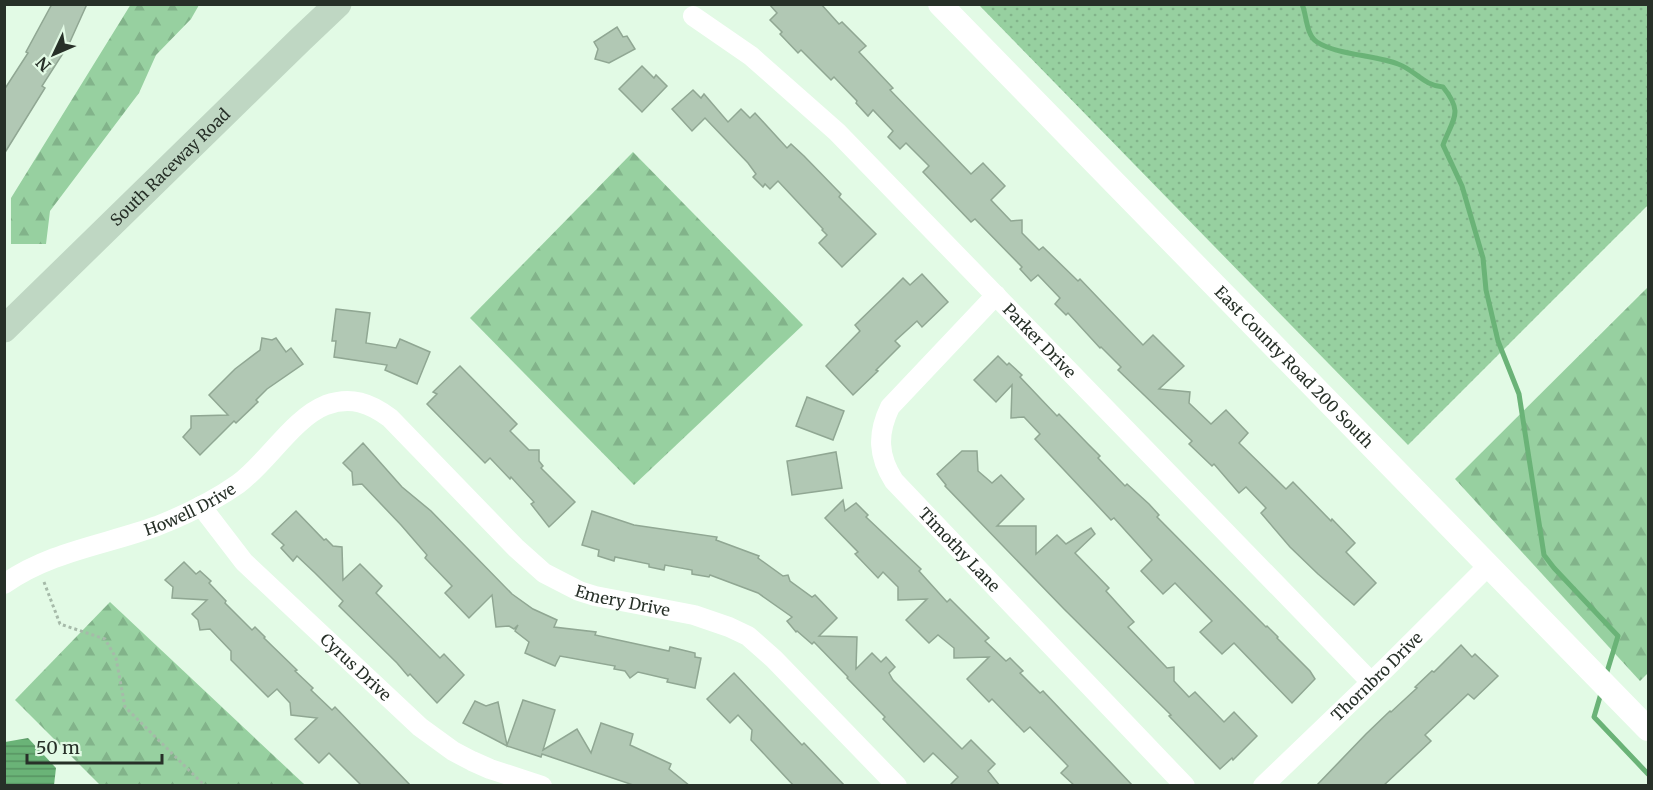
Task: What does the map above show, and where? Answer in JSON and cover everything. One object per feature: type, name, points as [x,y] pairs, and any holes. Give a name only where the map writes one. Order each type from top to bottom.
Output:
[{"type":"main road","name":"South Raceway Road","points":[[4,329],[338,4]]},
{"type":"street","name":"East County Road 200 South","points":[[940,4],[1648,729]]},
{"type":"street","name":"Parker Drive","points":[[693,16],[751,56],[837,132],[1371,682]]},
{"type":"street","name":"Timothy Lane","points":[[996,295],[890,407],[883,422],[880,437],[881,453],[886,468],[894,481],[1185,786]]},
{"type":"street","name":"Howell Drive","points":[[4,584],[35,565],[69,551],[157,526],[201,506],[239,483],[316,410],[339,401],[353,401]]},
{"type":"street","name":"Emery Drive","points":[[353,401],[376,408],[390,418],[516,548],[544,573],[561,583],[594,596],[694,615],[748,636],[774,659],[897,786]]},
{"type":"street","name":"Cyrus Drive","points":[[201,506],[244,562],[420,727],[453,751],[472,761],[542,786]]},
{"type":"street","name":"Thornbro Drive","points":[[1263,786],[1489,565]]},
{"type":"path","points":[[35,565],[60,624],[105,639],[116,658],[125,707],[205,786]]},
{"type":"green space","points":[[131,4],[199,5],[191,19],[156,55],[139,93],[50,211],[46,244],[11,244],[11,198]]},
{"type":"green space","points":[[979,5],[1648,5],[1648,205],[1408,445]]},
{"type":"green space","points":[[633,152],[803,325],[634,485],[470,318]]},
{"type":"green space","points":[[1648,287],[1648,673],[1640,681],[1455,479]]},
{"type":"green space","points":[[110,602],[305,785],[100,785],[15,700]]},
{"type":"shaded area","points":[[28,738],[56,768],[54,785],[5,785],[5,742]]},
{"type":"building","points":[[52,4],[87,4],[69,44],[42,86],[45,88],[4,154],[4,90],[28,53],[26,52]]},
{"type":"building","points":[[769,4],[821,4],[839,24],[842,22],[866,46],[859,52],[893,88],[890,90],[971,174],[983,163],[1005,186],[991,200],[1011,221],[1022,220],[1022,233],[1039,250],[1043,247],[1078,281],[1080,279],[1143,345],[1153,335],[1184,366],[1159,389],[1190,392],[1189,403],[1211,424],[1226,410],[1248,433],[1239,443],[1286,489],[1293,482],[1331,521],[1332,519],[1355,543],[1346,552],[1376,583],[1354,605],[1318,574],[1290,547],[1261,513],[1266,508],[1246,487],[1239,493],[1214,464],[1212,466],[1189,444],[1192,441],[1118,370],[1121,367],[1068,313],[1066,315],[1055,304],[1060,298],[1038,275],[1031,281],[1020,269],[1022,267],[975,219],[971,222],[923,172],[929,166],[906,143],[900,149],[888,137],[893,131],[873,110],[868,116],[834,77],[831,80],[801,50],[798,53],[770,20],[777,13]]},
{"type":"building","points":[[617,27],[623,37],[627,36],[635,49],[609,63],[595,59],[598,49],[594,42]]},
{"type":"building","points":[[642,66],[654,78],[656,75],[667,86],[642,112],[619,89]]},
{"type":"building","points":[[693,90],[701,98],[704,94],[728,122],[741,109],[750,118],[755,113],[787,148],[791,144],[804,156],[841,194],[839,197],[876,234],[842,267],[819,243],[827,235],[823,229],[778,181],[770,189],[765,184],[763,187],[753,177],[756,174],[748,163],[705,118],[692,131],[672,109]]},
{"type":"building","points":[[922,274],[948,302],[922,327],[917,321],[895,341],[900,346],[853,395],[826,366],[860,331],[855,325],[903,278],[910,285]]},
{"type":"building","points":[[336,309],[370,313],[366,343],[396,348],[400,339],[430,352],[417,384],[385,370],[387,365],[334,357],[336,341],[332,341]]},
{"type":"building","points":[[262,338],[272,340],[276,338],[286,352],[291,348],[303,364],[267,389],[256,400],[258,402],[236,423],[234,421],[200,455],[183,437],[191,428],[191,416],[228,415],[209,395],[235,369],[260,350]]},
{"type":"building","points":[[998,356],[1022,375],[1020,377],[1100,456],[1098,458],[1125,486],[1127,484],[1149,504],[1159,515],[1157,517],[1310,671],[1315,679],[1292,703],[1234,643],[1222,654],[1200,632],[1212,621],[1175,583],[1163,594],[1141,571],[1152,560],[1114,518],[1111,520],[1035,439],[1040,434],[1024,417],[1011,418],[1012,385],[996,402],[974,380]]},
{"type":"building","points":[[460,366],[517,424],[510,431],[529,450],[539,450],[539,461],[543,466],[541,468],[575,502],[549,527],[531,504],[534,502],[511,477],[510,479],[490,458],[485,463],[427,404],[437,394],[433,392]]},
{"type":"building","points":[[807,397],[844,411],[833,440],[796,426]]},
{"type":"building","points":[[363,443],[402,487],[431,511],[512,594],[533,609],[557,620],[554,627],[596,632],[595,635],[669,651],[670,647],[695,653],[695,657],[701,658],[695,688],[638,672],[630,678],[625,671],[614,669],[615,666],[560,656],[555,666],[525,653],[529,642],[515,631],[518,625],[514,629],[509,626],[496,627],[492,595],[469,618],[445,593],[452,586],[425,558],[427,555],[401,525],[362,484],[353,485],[352,472],[343,463]]},
{"type":"building","points":[[962,451],[977,451],[978,471],[992,483],[1001,475],[1024,499],[997,526],[1036,526],[1036,554],[1057,535],[1066,544],[1091,528],[1095,534],[1075,553],[1109,588],[1106,591],[1134,622],[1128,627],[1167,668],[1174,667],[1174,681],[1189,697],[1195,692],[1224,722],[1234,712],[1257,736],[1233,760],[1232,758],[1220,769],[1169,716],[1171,715],[945,486],[937,474]]},
{"type":"building","points":[[836,452],[842,488],[792,495],[787,461]]},
{"type":"building","points":[[843,500],[845,511],[856,503],[868,515],[866,517],[921,569],[919,571],[947,602],[950,599],[989,638],[985,641],[1006,661],[1010,658],[1023,671],[1020,673],[1040,693],[1043,691],[1133,786],[1075,786],[1061,773],[1068,766],[1030,727],[1024,732],[992,699],[989,702],[967,679],[989,657],[954,658],[954,648],[938,635],[929,643],[906,620],[927,599],[898,600],[898,587],[883,572],[878,578],[855,554],[858,552],[825,518]]},
{"type":"building","points":[[296,511],[324,540],[326,539],[333,546],[342,547],[343,580],[360,564],[382,586],[376,593],[440,658],[444,654],[464,675],[437,703],[339,606],[343,601],[315,573],[297,556],[293,561],[281,548],[284,545],[272,534]]},
{"type":"building","points":[[592,511],[634,525],[717,537],[716,540],[759,556],[758,558],[783,576],[788,575],[790,581],[812,597],[815,595],[837,618],[819,636],[857,637],[856,669],[872,653],[881,662],[886,657],[895,667],[889,673],[893,680],[962,749],[971,740],[995,764],[988,771],[1000,786],[949,786],[958,777],[933,753],[924,762],[814,642],[812,644],[796,632],[787,621],[792,617],[758,593],[710,575],[709,577],[692,574],[692,570],[665,565],[664,570],[649,567],[649,564],[615,557],[614,561],[598,556],[599,550],[582,545]]},
{"type":"building","points":[[184,562],[196,574],[200,571],[211,581],[209,583],[226,601],[225,603],[252,630],[255,627],[313,688],[311,690],[332,710],[335,707],[411,786],[362,786],[329,753],[319,763],[295,739],[317,718],[291,715],[290,703],[277,689],[268,697],[231,660],[231,651],[210,629],[200,630],[198,620],[192,614],[207,600],[172,598],[173,587],[165,580]]},
{"type":"building","points":[[1461,645],[1472,657],[1475,654],[1498,676],[1474,699],[1468,694],[1425,735],[1431,741],[1383,786],[1316,786],[1366,734]]},
{"type":"building","points":[[734,673],[802,745],[804,743],[845,786],[794,786],[751,740],[752,730],[738,715],[730,723],[707,699]]},
{"type":"building","points":[[523,700],[555,710],[543,750],[577,729],[591,753],[601,723],[633,734],[630,745],[671,764],[669,769],[690,786],[636,786],[542,754],[541,757],[507,746],[463,723],[475,701],[486,706],[498,702],[507,745]]},
{"type":"waterway","points":[[1302,4],[1309,30],[1317,42],[1335,50],[1389,61],[1404,67],[1430,84],[1443,87],[1453,103],[1455,116],[1443,145],[1462,186],[1483,258],[1486,290],[1498,341],[1519,394],[1544,555],[1618,636],[1606,675]]},
{"type":"waterway","points":[[1602,690],[1594,717],[1648,774]]}]
